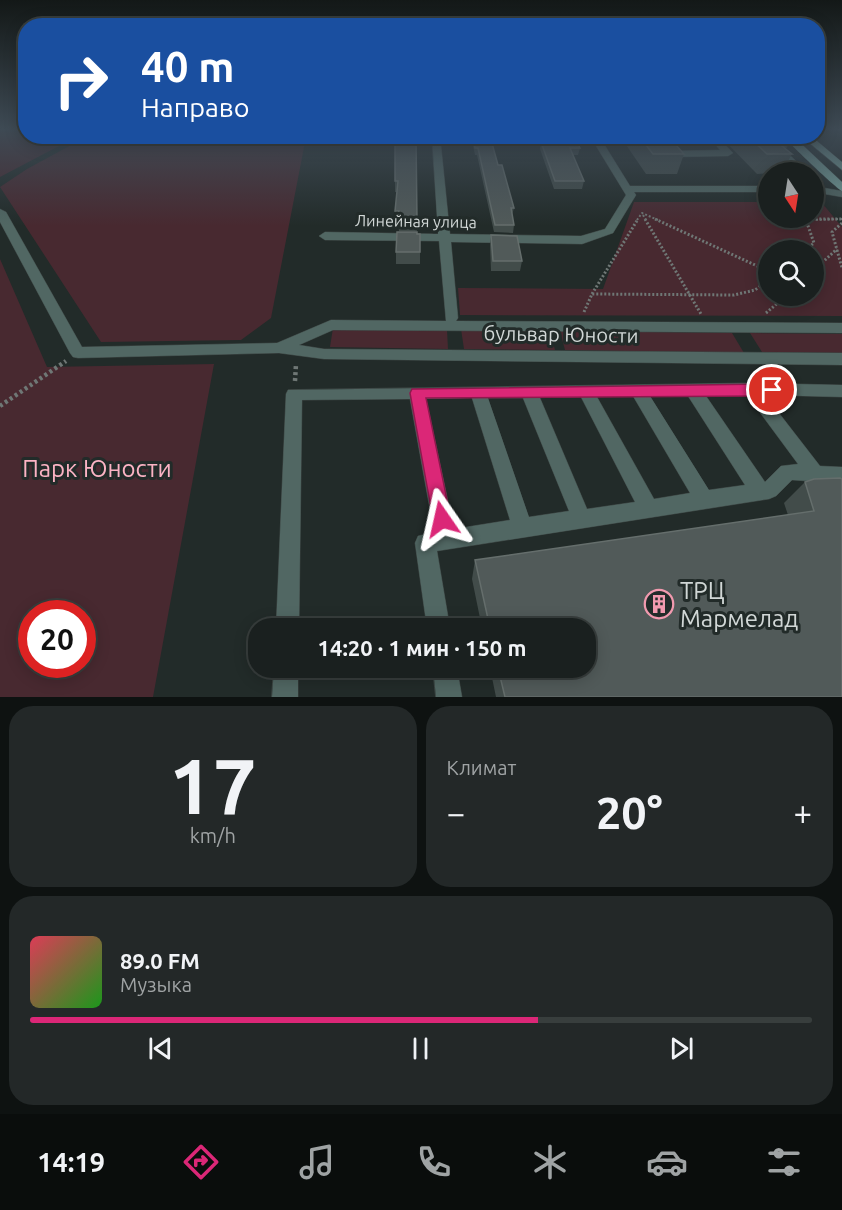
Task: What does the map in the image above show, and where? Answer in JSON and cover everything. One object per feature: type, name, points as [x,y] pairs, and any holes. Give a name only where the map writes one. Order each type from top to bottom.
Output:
[{"type":"main road","points":[[815,161],[842,188]]},
{"type":"street","points":[[438,161],[451,318]]},
{"type":"street","points":[[609,161],[629,192],[758,189]]},
{"type":"street","points":[[824,188],[842,194]]},
{"type":"street","name":"Линейная улица","points":[[325,236],[582,240],[609,231],[629,192]]},
{"type":"street","points":[[0,212],[78,353],[279,348],[331,325],[842,328]]},
{"type":"street","name":"бульвар Юности","points":[[279,348],[324,354],[842,359]]},
{"type":"street","points":[[287,618],[294,394],[751,389],[840,395]]},
{"type":"street","points":[[751,389],[814,473]]},
{"type":"street","points":[[693,390],[760,491]]},
{"type":"street","points":[[586,391],[649,509]]},
{"type":"street","points":[[638,391],[704,500]]},
{"type":"street","points":[[478,392],[523,528]]},
{"type":"street","points":[[529,392],[582,519]]},
{"type":"street","points":[[417,393],[446,540]]},
{"type":"street","points":[[437,618],[425,543],[769,490],[788,472],[842,475]]},
{"type":"street","points":[[285,697],[286,678]]},
{"type":"street","points":[[446,678],[449,697]]},
{"type":"path","points":[[629,192],[709,328]]},
{"type":"path","points":[[642,213],[758,266]]},
{"type":"path","points":[[597,327],[583,310],[642,213]]},
{"type":"path","points":[[813,240],[807,223],[808,219],[842,221]]},
{"type":"path","points":[[842,221],[831,232],[842,268]]},
{"type":"path","points":[[824,261],[837,249]]},
{"type":"path","points":[[592,294],[734,295],[758,288]]},
{"type":"path","points":[[279,348],[297,363],[294,394]]},
{"type":"path","points":[[0,406],[78,353]]},
{"type":"green space","points":[[0,161],[31,161],[0,177]]},
{"type":"green space","points":[[43,161],[301,161],[271,318],[241,340],[101,342],[0,187]]},
{"type":"green space","points":[[634,202],[758,202],[758,228],[824,228],[824,205],[842,227],[842,316],[460,315],[458,288],[603,289]]},
{"type":"green space","name":"Парк Юности","points":[[0,259],[47,367],[214,364],[153,697],[0,697]]},
{"type":"green space","points":[[333,328],[447,330],[448,349],[330,347]]},
{"type":"green space","points":[[461,329],[550,331],[555,350],[464,349]]},
{"type":"green space","points":[[560,331],[732,333],[744,353],[565,350]]},
{"type":"green space","points":[[750,333],[842,334],[842,353],[762,352]]},
{"type":"building","points":[[395,161],[416,161],[417,220],[398,220],[399,211],[395,211],[398,181],[395,181]]},
{"type":"building","points":[[481,161],[497,161],[498,165],[502,165],[514,208],[511,208],[514,225],[495,225]]},
{"type":"building","points":[[548,161],[575,161],[584,181],[555,181]]},
{"type":"building","points":[[397,232],[420,234],[420,252],[396,252]]},
{"type":"building","points":[[491,235],[517,236],[522,261],[493,261]]},
{"type":"building","name":"ТРЦ Мармелад","points":[[814,479],[842,479],[842,697],[505,697],[500,678],[596,678],[596,618],[488,618],[475,560],[814,511],[805,482]]},
{"type":"place","name":"ТРЦ Мармелад","points":[[659,604]]},
{"type":"route","points":[[442,519],[417,393],[772,390]]}]
